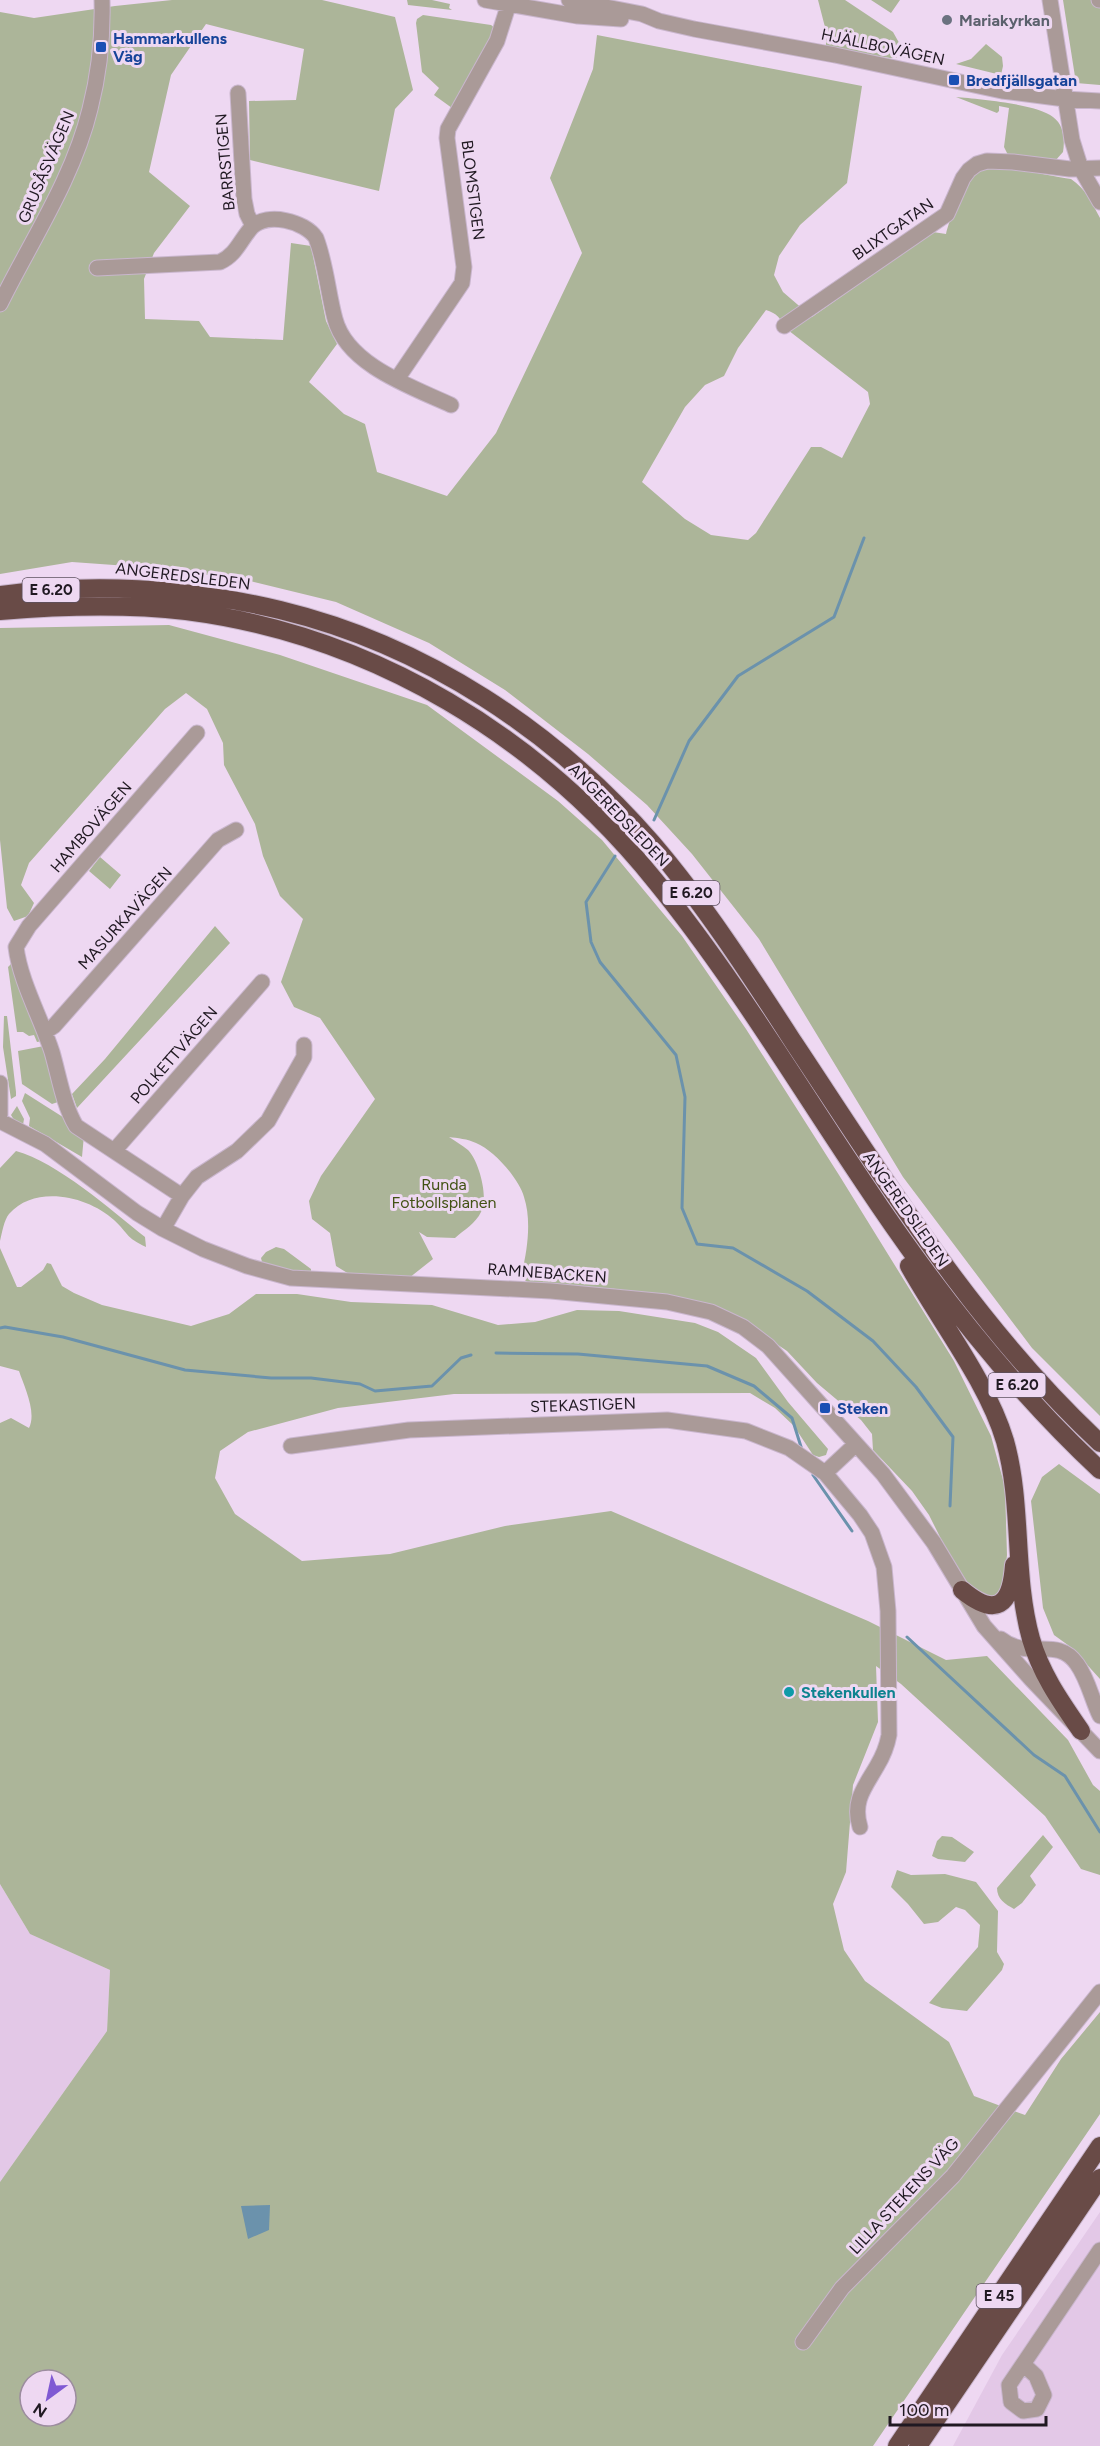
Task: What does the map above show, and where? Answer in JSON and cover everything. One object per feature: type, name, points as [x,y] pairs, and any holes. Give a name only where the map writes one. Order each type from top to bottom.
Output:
[{"type":"highway","name":"ANGEREDSLEDEN","points":[[0,595],[103,587],[153,590],[233,599],[321,620],[370,639],[436,670],[500,707],[539,736],[584,773],[624,814],[678,876],[746,970],[889,1186],[960,1287],[993,1330],[1031,1373],[1100,1443]]},
{"type":"highway","name":"ANGEREDSLEDEN","points":[[0,611],[64,606],[183,611],[267,627],[316,640],[401,675],[483,722],[558,778],[658,883],[737,990],[865,1186],[919,1263],[983,1346],[1048,1419],[1100,1470]]},
{"type":"highway","points":[[865,1186],[933,1309],[978,1382],[999,1425],[1011,1472],[1024,1603],[1034,1649],[1046,1677],[1081,1731]]},
{"type":"highway","points":[[962,1590],[977,1602],[985,1605],[997,1605],[1002,1601],[1011,1584],[1016,1530]]},
{"type":"highway","name":"E 45","points":[[897,2446],[1100,2146]]},
{"type":"highway","name":"E 45","points":[[918,2446],[1100,2178]]},
{"type":"street","name":"GRUSÅSVÄGEN","points":[[0,304],[62,184],[90,111],[101,47],[102,0]]},
{"type":"street","name":"HJÄLLBOVÄGEN","points":[[485,0],[510,2],[578,16],[659,21],[1002,91],[1100,101]]},
{"type":"street","name":"HJÄLLBOVÄGEN","points":[[569,0],[642,14],[659,21]]},
{"type":"street","points":[[1050,0],[1072,140],[1081,169],[1100,202]]},
{"type":"street","name":"BLOMSTIGEN","points":[[397,379],[462,283],[464,267],[447,138],[448,129],[497,41],[510,2]]},
{"type":"street","name":"BARRSTIGEN","points":[[238,93],[244,199],[247,214],[253,226]]},
{"type":"street","name":"BLIXTGATAN","points":[[784,326],[948,214],[963,178],[977,164],[987,161],[1081,169],[1100,168]]},
{"type":"street","points":[[97,268],[220,262],[235,252],[253,226],[283,220],[303,225],[313,233],[320,247],[340,332],[355,351],[372,366],[451,405]]},
{"type":"street","name":"HAMBOVÄGEN","points":[[45,1032],[16,947],[29,926],[197,733]]},
{"type":"street","name":"MASURKAVÄGEN","points":[[45,1032],[54,1026],[218,840],[236,830]]},
{"type":"street","name":"POLKETTVÄGEN","points":[[114,1151],[262,982]]},
{"type":"street","points":[[45,1032],[70,1116],[76,1126],[182,1196]]},
{"type":"street","points":[[163,1229],[182,1196],[197,1177],[237,1151],[268,1121],[304,1057],[304,1045]]},
{"type":"street","points":[[0,1083],[0,1115]]},
{"type":"street","name":"RAMNEBACKEN","points":[[0,1121],[45,1144],[137,1213],[163,1229],[247,1266],[291,1278],[606,1295],[667,1302],[711,1312],[743,1327],[768,1346],[910,1508],[984,1626],[1030,1679],[1100,1751]]},
{"type":"street","name":"STEKASTIGEN","points":[[291,1446],[409,1430],[667,1420],[746,1431],[789,1448],[825,1473]]},
{"type":"street","points":[[856,1444],[825,1473],[872,1533],[881,1555],[886,1584],[890,1735],[884,1754],[861,1791],[857,1818],[860,1827]]},
{"type":"street","name":"RAMNEBACKEN","points":[[984,1626],[1012,1646],[1026,1650],[1059,1650],[1073,1659],[1081,1671],[1100,1716]]},
{"type":"street","name":"LILLA STEKENS VÄG","points":[[803,2342],[842,2288],[953,2176],[1100,1992]]},
{"type":"street","points":[[1023,2364],[1100,2250]]},
{"type":"shaded area","points":[[0,1884],[30,1934],[110,1970],[107,2031],[0,2182]]},
{"type":"shaded area","points":[[1100,2212],[1100,2446],[953,2446],[1002,2355]]},
{"type":"green space","points":[[172,0],[322,0],[395,17],[413,90],[395,109],[379,191],[250,160],[249,101],[296,100],[304,49],[206,24],[171,75],[149,172],[190,206],[154,253],[144,279],[145,319],[199,321],[210,337],[283,340],[291,243],[311,246],[326,321],[337,344],[309,382],[344,414],[365,424],[377,472],[447,496],[496,433],[582,253],[550,178],[593,69],[597,35],[862,86],[847,183],[800,225],[779,256],[774,275],[783,292],[812,317],[933,232],[946,234],[963,191],[978,172],[997,168],[1071,179],[1088,197],[1100,218],[1100,1416],[1032,1348],[903,1177],[759,939],[692,854],[647,805],[588,754],[505,690],[429,643],[336,602],[242,579],[142,567],[72,562],[0,574],[0,12],[34,18]],"holes":[[[766,310],[778,316],[784,327],[868,392],[870,404],[842,458],[821,447],[811,447],[756,533],[748,540],[711,535],[685,519],[642,482],[685,407],[705,385],[724,376],[738,348]]]},
{"type":"green space","points":[[407,0],[432,0],[450,4],[449,8],[452,10],[408,5]]},
{"type":"green space","points":[[818,0],[845,0],[893,32],[907,57],[890,58],[826,47],[826,31]]},
{"type":"green space","points":[[871,0],[900,0],[891,13]]},
{"type":"green space","points":[[1063,0],[1100,0],[1100,85],[1076,83]]},
{"type":"green space","points":[[423,15],[491,25],[495,28],[452,108],[434,95],[439,88],[422,72],[416,23],[417,19]]},
{"type":"green space","points":[[986,44],[1002,57],[1001,75],[956,64],[971,59]]},
{"type":"green space","points":[[956,97],[1007,103],[1045,112],[1057,120],[1062,128],[1063,152],[1055,161],[1008,155],[1004,147],[1009,108],[999,106],[997,113]]},
{"type":"green space","name":"Runda Fotbollsplanen","points":[[169,625],[280,655],[427,705],[558,801],[602,840],[682,936],[746,1029],[954,1361],[991,1436],[1005,1487],[1007,1555],[1004,1584],[994,1597],[982,1597],[963,1583],[929,1515],[912,1491],[873,1450],[872,1434],[861,1420],[817,1383],[787,1351],[736,1317],[695,1302],[616,1289],[527,1282],[521,1276],[527,1247],[528,1226],[524,1197],[517,1182],[505,1166],[476,1143],[449,1137],[468,1150],[476,1162],[482,1180],[484,1198],[481,1212],[473,1223],[455,1238],[427,1237],[419,1232],[433,1259],[409,1278],[349,1274],[336,1266],[330,1233],[312,1219],[309,1201],[321,1176],[375,1099],[320,1018],[294,1007],[281,982],[303,919],[280,896],[263,856],[255,824],[224,765],[223,743],[207,709],[186,693],[165,709],[29,863],[21,885],[34,903],[28,916],[14,921],[7,908],[0,840],[0,628]]},
{"type":"green space","points":[[100,857],[121,875],[110,889],[89,871]]},
{"type":"green space","points":[[215,926],[230,943],[77,1108],[72,1094],[105,1059]]},
{"type":"green space","points":[[11,964],[16,968],[42,1041],[37,1042],[34,1035],[29,1036],[23,1032],[17,1032],[8,967]]},
{"type":"green space","points":[[4,1016],[7,1016],[16,1092],[16,1096],[11,1099],[3,1047]]},
{"type":"green space","points":[[44,1046],[61,1101],[52,1104],[22,1084],[18,1051]]},
{"type":"green space","points":[[25,1093],[66,1119],[84,1135],[82,1157],[29,1126],[30,1118],[22,1101]]},
{"type":"green space","points":[[17,1106],[24,1119],[23,1125],[14,1120],[11,1115]]},
{"type":"green space","points":[[16,1151],[49,1165],[83,1188],[145,1237],[146,1247],[131,1238],[114,1220],[90,1205],[62,1197],[47,1196],[20,1205],[9,1214],[0,1241],[0,1168]]},
{"type":"green space","points":[[276,1247],[284,1249],[311,1269],[311,1272],[298,1273],[262,1262],[261,1258],[266,1252]]},
{"type":"green space","points":[[0,1248],[17,1287],[21,1287],[43,1270],[47,1263],[51,1264],[62,1286],[74,1293],[102,1305],[191,1326],[229,1314],[256,1294],[297,1294],[351,1302],[432,1305],[498,1325],[535,1322],[577,1310],[619,1311],[695,1323],[718,1332],[756,1358],[788,1402],[828,1449],[826,1455],[819,1457],[813,1455],[794,1426],[775,1408],[750,1393],[454,1394],[338,1408],[248,1432],[220,1451],[215,1478],[235,1514],[302,1561],[390,1554],[505,1526],[611,1511],[868,1621],[946,1660],[987,1656],[1068,1740],[1093,1785],[1100,1791],[1100,1875],[1081,1869],[1045,1816],[901,1684],[876,1666],[878,1722],[853,1785],[846,1872],[833,1904],[844,1950],[865,1981],[949,2042],[974,2096],[1025,2115],[1061,2059],[1100,2012],[1100,2114],[873,2446],[0,2446],[0,2182],[107,2031],[110,1970],[30,1934],[0,1884],[0,1423],[11,1418],[29,1428],[31,1407],[19,1371],[0,1366]]},
{"type":"green space","points":[[1059,1464],[1100,1494],[1100,1679],[1072,1648],[1054,1635],[1043,1608],[1031,1501],[1042,1477]]},
{"type":"green space","points":[[1043,1835],[1053,1847],[1030,1876],[1036,1885],[1022,1903],[1014,1909],[1000,1898],[997,1888]]},
{"type":"green space","points":[[942,1836],[952,1837],[974,1852],[965,1862],[938,1859],[932,1856],[937,1841]]},
{"type":"green space","points":[[897,1870],[911,1875],[945,1874],[976,1882],[998,1911],[997,1952],[1004,1964],[1002,1970],[967,2011],[942,2008],[929,2003],[978,1947],[980,1925],[965,1910],[956,1907],[938,1922],[924,1924],[891,1887]]},
{"type":"water","points":[[270,2205],[269,2230],[248,2239],[241,2206]]},
{"type":"waterway","points":[[654,820],[689,741],[738,676],[834,617],[864,538]]},
{"type":"waterway","points":[[615,856],[586,902],[591,942],[600,962],[676,1055],[685,1097],[682,1208],[697,1244],[733,1248],[807,1291],[873,1341],[916,1387],[953,1437],[950,1506]]},
{"type":"waterway","points":[[0,1328],[63,1337],[185,1370],[271,1378],[311,1378],[360,1384],[375,1391],[432,1386],[461,1358],[471,1355]]},
{"type":"waterway","points":[[496,1353],[578,1354],[707,1366],[754,1386],[792,1418],[802,1450]]},
{"type":"waterway","points":[[813,1475],[852,1531]]},
{"type":"waterway","points":[[907,1637],[1034,1755],[1065,1776],[1100,1832]]},
{"type":"place","name":"Mariakyrkan","points":[[947,20]]},
{"type":"place","name":"Hammarkullens Väg","points":[[101,47]]},
{"type":"place","name":"Bredfjällsgatan","points":[[954,80]]},
{"type":"place","name":"Steken","points":[[825,1408]]},
{"type":"place","name":"Stekenkullen","points":[[789,1692]]}]
